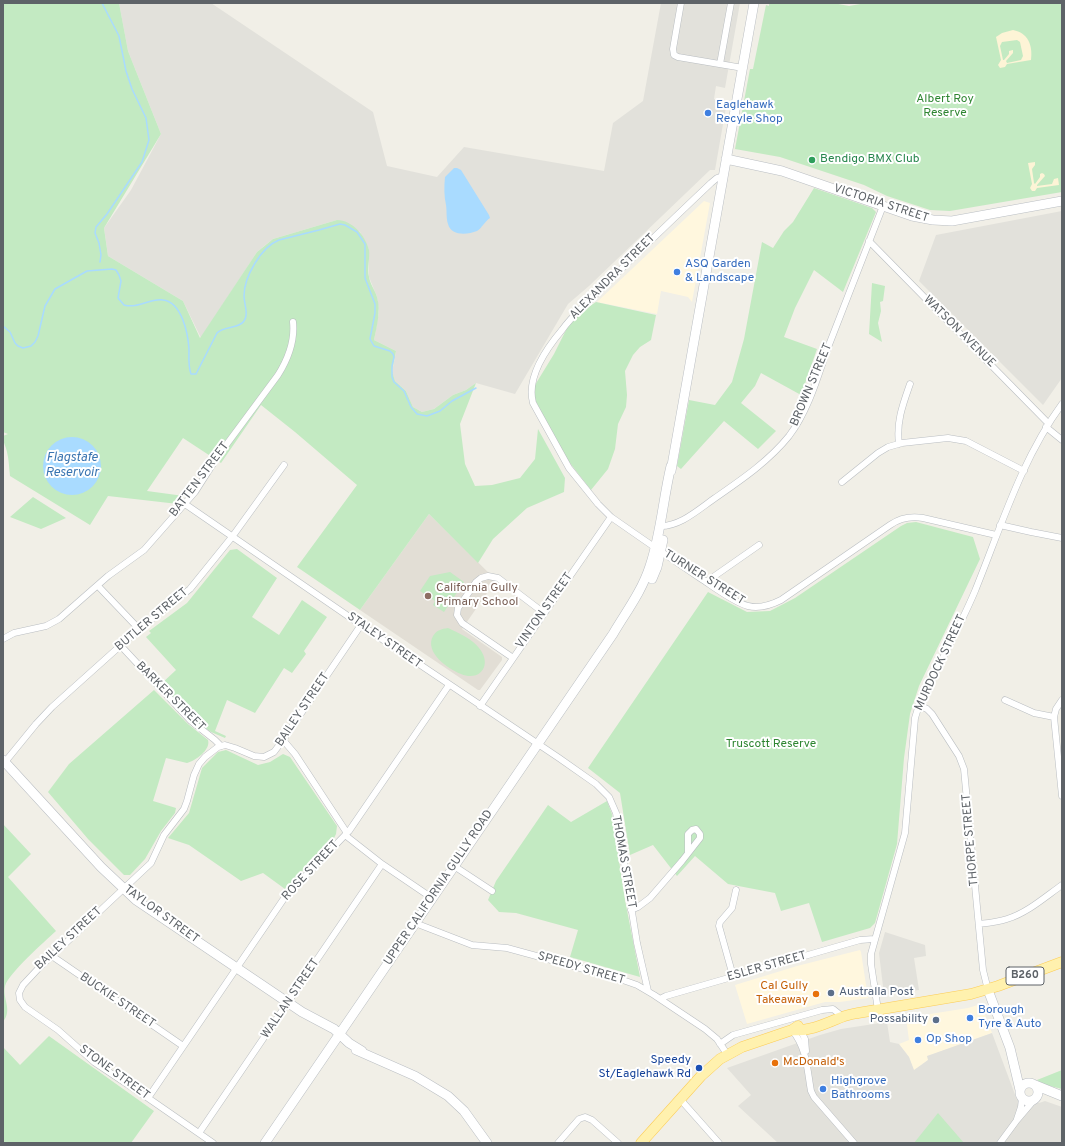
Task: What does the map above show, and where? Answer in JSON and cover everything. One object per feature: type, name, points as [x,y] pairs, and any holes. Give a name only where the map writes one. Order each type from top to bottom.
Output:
[{"type":"main road","name":"B260","points":[[641,1143],[712,1066],[727,1054],[750,1044],[798,1029],[831,1022],[843,1016],[952,998],[988,990],[1062,962]]},
{"type":"street","points":[[681,3],[673,49],[674,55],[678,57],[743,68]]},
{"type":"street","points":[[720,64],[731,3]]},
{"type":"street","name":"UPPER CALIFORNIA GULLY ROAD","points":[[266,1143],[537,744],[613,634],[645,591],[654,575],[671,466],[754,3]]},
{"type":"street","name":"VICTORIA STREET","points":[[726,158],[782,171],[923,219],[952,221],[1062,201]]},
{"type":"street","name":"ALEXANDRA STREET","points":[[531,397],[532,383],[538,367],[556,337],[569,320],[633,256],[717,178],[723,176]]},
{"type":"street","name":"BROWN STREET","points":[[662,526],[672,525],[686,518],[734,485],[779,447],[790,435],[813,389],[883,206]]},
{"type":"street","name":"WATSON AVENUE","points":[[869,241],[1062,440]]},
{"type":"street","name":"BATTEN STREET","points":[[3,639],[14,633],[38,628],[52,623],[66,614],[108,576],[144,550],[185,504],[218,456],[278,375],[286,362],[294,330],[293,322]]},
{"type":"street","points":[[899,444],[899,419],[910,384]]},
{"type":"street","name":"TURNER STREET","points":[[531,397],[535,410],[565,463],[598,504],[611,517],[706,582],[742,604],[748,606],[761,607],[774,604],[890,525],[902,519],[912,517],[923,518],[996,535]]},
{"type":"street","name":"MURDOCK STREET","points":[[878,1010],[871,959],[874,939],[905,833],[914,722],[919,706],[974,592],[1012,495],[1047,425],[1062,404]]},
{"type":"street","points":[[842,482],[881,451],[899,444],[943,439],[970,442],[1024,471]]},
{"type":"street","name":"BUTLER STREET","points":[[4,761],[52,707],[139,629],[190,589],[232,537],[284,465]]},
{"type":"street","name":"STALEY STREET","points":[[185,504],[537,744]]},
{"type":"street","name":"VINTON STREET","points":[[480,706],[611,517]]},
{"type":"street","points":[[1000,525],[1062,538]]},
{"type":"street","points":[[706,582],[759,545]]},
{"type":"street","points":[[513,658],[462,623],[457,616],[458,608],[478,580],[484,577],[492,576],[502,580],[544,613]]},
{"type":"street","points":[[98,586],[139,629]]},
{"type":"street","name":"BAILEY STREET","points":[[19,997],[18,993],[23,985],[151,863],[164,835],[186,805],[192,781],[199,764],[205,757],[221,746],[229,746],[254,756],[264,757],[274,752],[361,625]]},
{"type":"street","name":"BARKER STREET","points":[[121,646],[191,721],[221,746]]},
{"type":"street","name":"ROSE STREET","points":[[148,1098],[182,1046],[288,893],[346,834],[449,685]]},
{"type":"street","points":[[1005,700],[1034,712],[1054,717]]},
{"type":"street","points":[[1062,700],[1056,709],[1054,717],[1062,796]]},
{"type":"street","name":"THORPE STREET","points":[[919,706],[927,709],[932,714],[959,756],[964,769],[983,975],[988,990]]},
{"type":"street","points":[[283,740],[295,754],[346,834],[382,864],[432,898]]},
{"type":"street","name":"THOMAS STREET","points":[[537,744],[596,784],[606,793],[616,813],[638,950],[648,991]]},
{"type":"street","name":"TAYLOR STREET","points":[[4,761],[93,858],[124,889],[144,906],[288,1003],[334,1029],[337,1037],[362,1051],[417,1077],[448,1096],[464,1112],[487,1143]]},
{"type":"street","points":[[631,910],[638,907],[650,898],[688,852]]},
{"type":"street","name":"WALLAN STREET","points":[[199,1133],[382,864]]},
{"type":"street","points":[[454,866],[492,891]]},
{"type":"street","points":[[979,924],[1001,921],[1017,915],[1062,885]]},
{"type":"street","points":[[733,976],[719,926],[720,922],[732,908],[736,890]]},
{"type":"street","name":"SPEEDY STREET","points":[[415,923],[472,944],[518,951],[617,978],[637,985],[705,1029],[720,1044],[727,1054]]},
{"type":"street","name":"ESLER STREET","points":[[660,999],[733,976],[860,940],[874,939]]},
{"type":"street","name":"BUCKIE STREET","points":[[52,956],[182,1046]]},
{"type":"street","points":[[988,990],[1013,1058],[1023,1076],[1032,1084],[1038,1093],[1035,1100],[1017,1120],[1000,1143]]},
{"type":"street","name":"STONE STREET","points":[[19,997],[28,1010],[58,1030],[90,1059],[213,1143]]},
{"type":"street","points":[[720,1044],[733,1035],[822,1010],[833,1009],[843,1016]]},
{"type":"street","points":[[798,1029],[805,1041],[806,1058],[814,1097],[854,1143]]},
{"type":"street","points":[[798,1029],[806,1058]]},
{"type":"street","points":[[1013,1058],[1015,1073],[1021,1094],[1021,1107],[1017,1120]]},
{"type":"street","points":[[1021,1094],[1024,1085],[1032,1084],[1061,1096]]},
{"type":"street","points":[[1021,1094],[1028,1101],[1046,1096],[1061,1096]]},
{"type":"street","points":[[680,1099],[719,1143]]},
{"type":"street","points":[[558,1143],[579,1119],[585,1116],[592,1120],[618,1143]]},
{"type":"shaded area","points":[[119,3],[211,3],[373,112],[387,166],[437,177],[464,147],[604,171],[613,123],[643,101],[661,3],[740,3],[725,88],[716,86],[714,99],[723,103],[726,107],[715,170],[710,170],[589,286],[568,304],[515,394],[476,383],[466,390],[453,395],[434,409],[422,412],[413,407],[406,391],[395,381],[392,372],[396,351],[374,340],[379,312],[377,297],[369,277],[369,250],[366,242],[360,232],[337,220],[273,239],[257,252],[201,338],[183,301],[108,256],[104,228],[131,190],[161,134],[128,51]]},
{"type":"shaded area","points":[[704,201],[710,203],[692,302],[688,297],[661,291],[657,314],[597,302]]},
{"type":"shaded area","points":[[1062,211],[1062,378],[1043,405],[919,281],[936,235]]},
{"type":"shaded area","name":"California Gully Primary School","points":[[429,514],[496,580],[462,629],[502,657],[502,660],[480,690],[360,610]]},
{"type":"shaded area","points":[[885,932],[925,945],[926,956],[914,958],[919,990],[884,995],[879,953]]},
{"type":"shaded area","points":[[860,950],[868,998],[840,1002],[825,1002],[747,1024],[735,985],[797,966]]},
{"type":"shaded area","points":[[981,1004],[992,1033],[928,1056],[928,1060],[914,1071],[909,1057],[899,1044],[909,1040],[906,1018],[925,1017],[930,1014],[968,1008]]},
{"type":"shaded area","points":[[887,1022],[890,1042],[899,1044],[909,1057],[914,1070],[928,1060],[927,1056],[992,1033],[1017,1100],[1039,1103],[1045,1101],[1062,1107],[1062,1143],[778,1143],[738,1106],[751,1095],[727,1068],[820,1035],[841,1029]]},
{"type":"green space","points":[[3,3],[119,3],[128,51],[161,134],[104,228],[108,256],[183,301],[200,338],[257,252],[273,239],[337,220],[348,223],[362,234],[369,250],[369,277],[377,297],[379,308],[374,340],[396,351],[392,371],[395,381],[406,391],[413,407],[422,412],[434,409],[453,395],[466,390],[476,383],[460,424],[465,464],[475,486],[492,485],[520,478],[535,459],[538,429],[565,478],[564,492],[527,508],[493,539],[478,563],[429,514],[360,610],[297,567],[357,485],[261,405],[221,463],[183,438],[147,491],[184,496],[178,504],[108,496],[90,525],[10,476],[7,450],[3,441],[3,436],[8,434],[3,432]]},
{"type":"green space","name":"Albert Roy Reserve","points":[[769,3],[833,3],[849,6],[866,3],[1062,3],[1062,192],[950,211],[930,210],[887,196],[864,185],[780,157],[735,149],[750,69],[753,69],[766,5],[769,6]]},
{"type":"green space","points":[[814,188],[872,208],[876,212],[843,292],[814,270],[795,308],[784,337],[817,349],[801,395],[761,373],[755,386],[741,403],[776,431],[758,449],[724,421],[681,469],[677,466],[689,400],[715,405],[732,382],[744,339],[762,242],[773,248],[784,231],[793,222]]},
{"type":"green space","points":[[872,283],[885,286],[883,301],[880,302],[881,311],[878,323],[882,342],[869,334]]},
{"type":"green space","points":[[596,302],[656,315],[651,340],[640,347],[633,355],[625,371],[627,395],[626,407],[618,424],[615,449],[608,469],[591,490],[566,458],[534,398],[535,385],[554,354],[568,326],[581,312]]},
{"type":"green space","points":[[33,497],[66,518],[41,529],[10,517]]},
{"type":"green space","name":"Truscott Reserve","points":[[916,522],[973,537],[980,559],[919,686],[910,714],[904,758],[897,844],[875,923],[870,928],[822,942],[809,903],[781,911],[775,893],[728,884],[695,856],[677,876],[653,845],[630,855],[620,793],[588,768],[708,592],[747,612],[770,611],[795,598],[901,526],[907,523]]},
{"type":"green space","points":[[237,549],[277,578],[252,617],[279,635],[302,600],[327,617],[304,651],[306,654],[292,673],[284,668],[255,713],[227,700],[215,731],[226,736],[225,738],[211,732],[195,721],[161,684],[176,670],[146,637],[151,633],[149,631],[187,603],[230,550]]},
{"type":"green space","points":[[450,572],[464,582],[444,612],[433,605],[435,601],[420,591],[430,576]]},
{"type":"green space","points":[[448,628],[469,639],[479,648],[485,660],[484,666],[479,674],[468,676],[456,672],[444,664],[434,654],[431,642],[433,636],[439,630]]},
{"type":"green space","points":[[154,690],[188,724],[208,740],[208,744],[207,748],[202,754],[187,763],[166,758],[153,801],[176,808],[175,813],[161,831],[145,859],[130,875],[124,875],[88,839],[48,792],[69,764]]},
{"type":"green space","points":[[226,750],[258,765],[270,762],[283,754],[290,757],[337,826],[334,838],[285,889],[263,873],[241,881],[189,845],[168,838],[189,813],[202,768],[218,752]]},
{"type":"green space","points":[[607,801],[612,814],[625,900],[640,977],[570,957],[578,930],[516,913],[499,912],[488,900],[496,881],[548,805],[571,822]]},
{"type":"green space","points":[[3,824],[31,854],[8,877],[56,931],[13,973],[8,980],[4,991],[7,1013],[3,1022]]},
{"type":"green space","points":[[49,1036],[154,1111],[131,1143],[3,1143],[3,1047],[20,1065]]},
{"type":"green space","points":[[1062,1070],[1062,1089],[1042,1084],[1037,1080]]},
{"type":"green space","points":[[938,1113],[964,1143],[914,1143]]},
{"type":"sand","points":[[1013,30],[1026,37],[1031,49],[1031,60],[1007,64],[1005,67],[1000,68],[998,65],[1001,60],[996,37],[1002,33]],"holes":[[[1017,40],[1020,42],[1023,56],[1021,60],[1007,63],[1006,61],[1013,53],[1013,50],[1009,51],[1009,54],[1003,60],[1000,46],[1002,42]]]},
{"type":"sand","points":[[1035,162],[1032,169],[1034,183],[1035,184],[1040,177],[1040,174],[1042,173],[1045,176],[1037,186],[1052,184],[1054,179],[1058,178],[1059,185],[1037,188],[1035,191],[1032,191],[1030,188],[1032,184],[1028,163]]},
{"type":"water","points":[[454,168],[461,170],[489,215],[490,218],[477,231],[460,234],[452,231],[448,224],[444,188],[445,177]]},
{"type":"water","name":"Flagstafe Reservoir","points":[[72,437],[83,439],[96,450],[99,455],[101,466],[99,477],[88,490],[83,493],[72,495],[61,493],[48,482],[45,477],[43,466],[45,455],[56,442],[61,439]]},
{"type":"waterway","points":[[100,262],[101,255],[99,243],[95,233],[96,227],[107,214],[142,162],[149,140],[146,118],[132,89],[126,71],[119,36],[102,3]]},
{"type":"waterway","points":[[3,326],[10,332],[18,346],[23,348],[31,346],[38,336],[45,306],[55,289],[87,271],[112,269],[116,270],[119,275],[121,281],[118,298],[124,305],[134,306],[153,300],[163,300],[170,302],[175,306],[183,320],[185,327],[189,349],[190,371],[191,374],[196,374],[217,333],[223,329],[242,324],[244,321],[246,315],[244,296],[247,280],[250,272],[266,249],[279,240],[340,224],[345,225],[357,232],[365,244],[365,278],[375,304],[375,313],[370,339],[374,346],[390,351],[393,354],[392,377],[394,382],[404,391],[411,407],[417,414],[427,416],[440,411],[452,401],[476,388]]},
{"type":"place","name":"Eaglehawk Recyle Shop","points":[[708,113]]},
{"type":"place","name":"Bendigo BMX Club","points":[[812,160]]},
{"type":"place","name":"ASQ Garden & Landscape","points":[[677,272]]},
{"type":"place","name":"California Gully Primary School","points":[[428,596]]},
{"type":"place","name":"AustralIa Post","points":[[831,993]]},
{"type":"place","name":"Cal Gully Takeaway","points":[[816,994]]},
{"type":"place","name":"Borough Tyre & Auto","points":[[970,1018]]},
{"type":"place","name":"Possability","points":[[936,1020]]},
{"type":"place","name":"Op Shop","points":[[918,1040]]},
{"type":"place","name":"McDonald's","points":[[775,1063]]},
{"type":"place","name":"Speedy St/Eaglehawk Rd","points":[[699,1068]]},
{"type":"place","name":"Highgrove Bathrooms","points":[[823,1089]]}]
